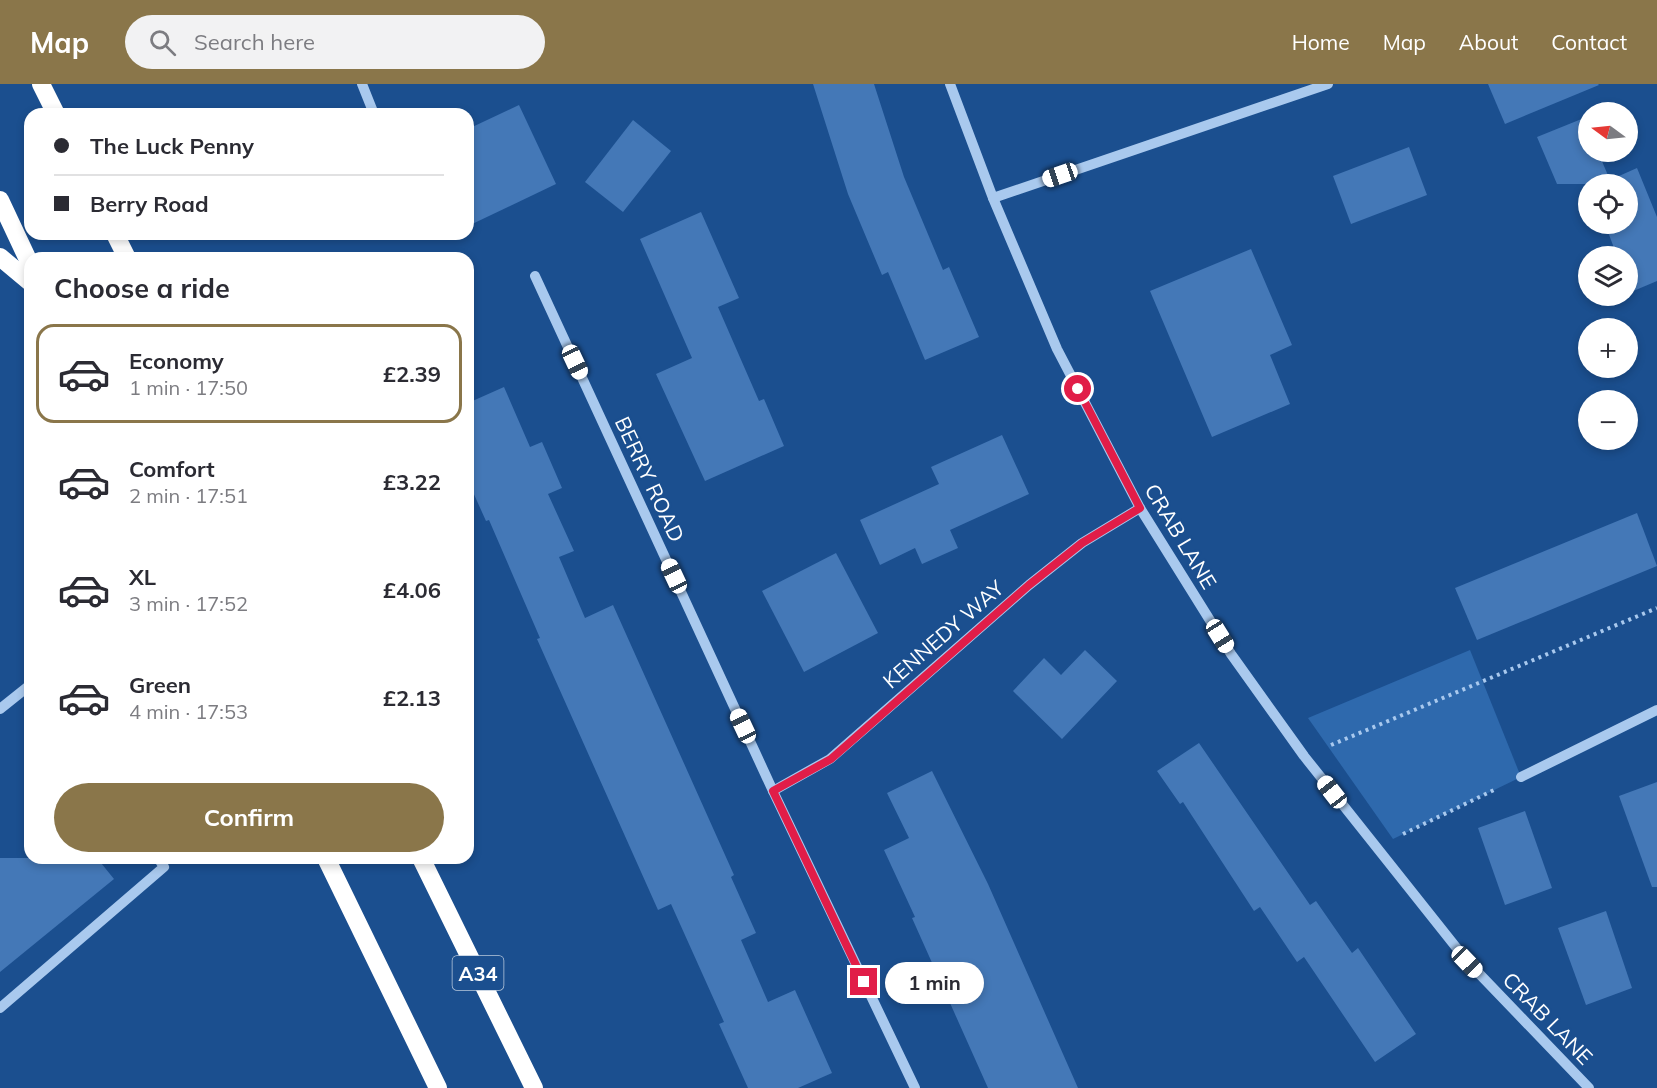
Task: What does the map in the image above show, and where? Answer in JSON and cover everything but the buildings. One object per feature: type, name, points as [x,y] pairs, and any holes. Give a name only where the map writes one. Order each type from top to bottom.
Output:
[{"type":"highway","points":[[41,84],[53,108]]},
{"type":"highway","points":[[0,200],[24,252]]},
{"type":"highway","points":[[0,257],[24,277]]},
{"type":"highway","points":[[329,864],[438,1088]]},
{"type":"highway","name":"A34","points":[[424,864],[534,1088]]},
{"type":"street","points":[[362,84],[372,108]]},
{"type":"street","name":"CRAB LANE","points":[[950,84],[993,198],[1057,349],[1140,508],[1231,654],[1304,756],[1467,962],[1589,1088]]},
{"type":"street","points":[[993,198],[1328,84]]},
{"type":"street","name":"BERRY ROAD","points":[[535,276],[773,791],[915,1088]]},
{"type":"street","name":"KENNEDY WAY","points":[[773,791],[831,759],[1029,585],[1082,543],[1140,508]]},
{"type":"street","points":[[0,709],[24,690]]},
{"type":"street","points":[[1521,777],[1657,710]]},
{"type":"street","points":[[0,1008],[164,867],[162,864]]},
{"type":"path","points":[[1304,756],[1657,608]]},
{"type":"path","points":[[1374,846],[1521,777]]},
{"type":"shaded area","points":[[1470,650],[1521,777],[1393,839],[1308,718]]},
{"type":"route","points":[[864,982],[773,791],[831,759],[1029,585],[1082,543],[1140,508],[1078,389]]}]
